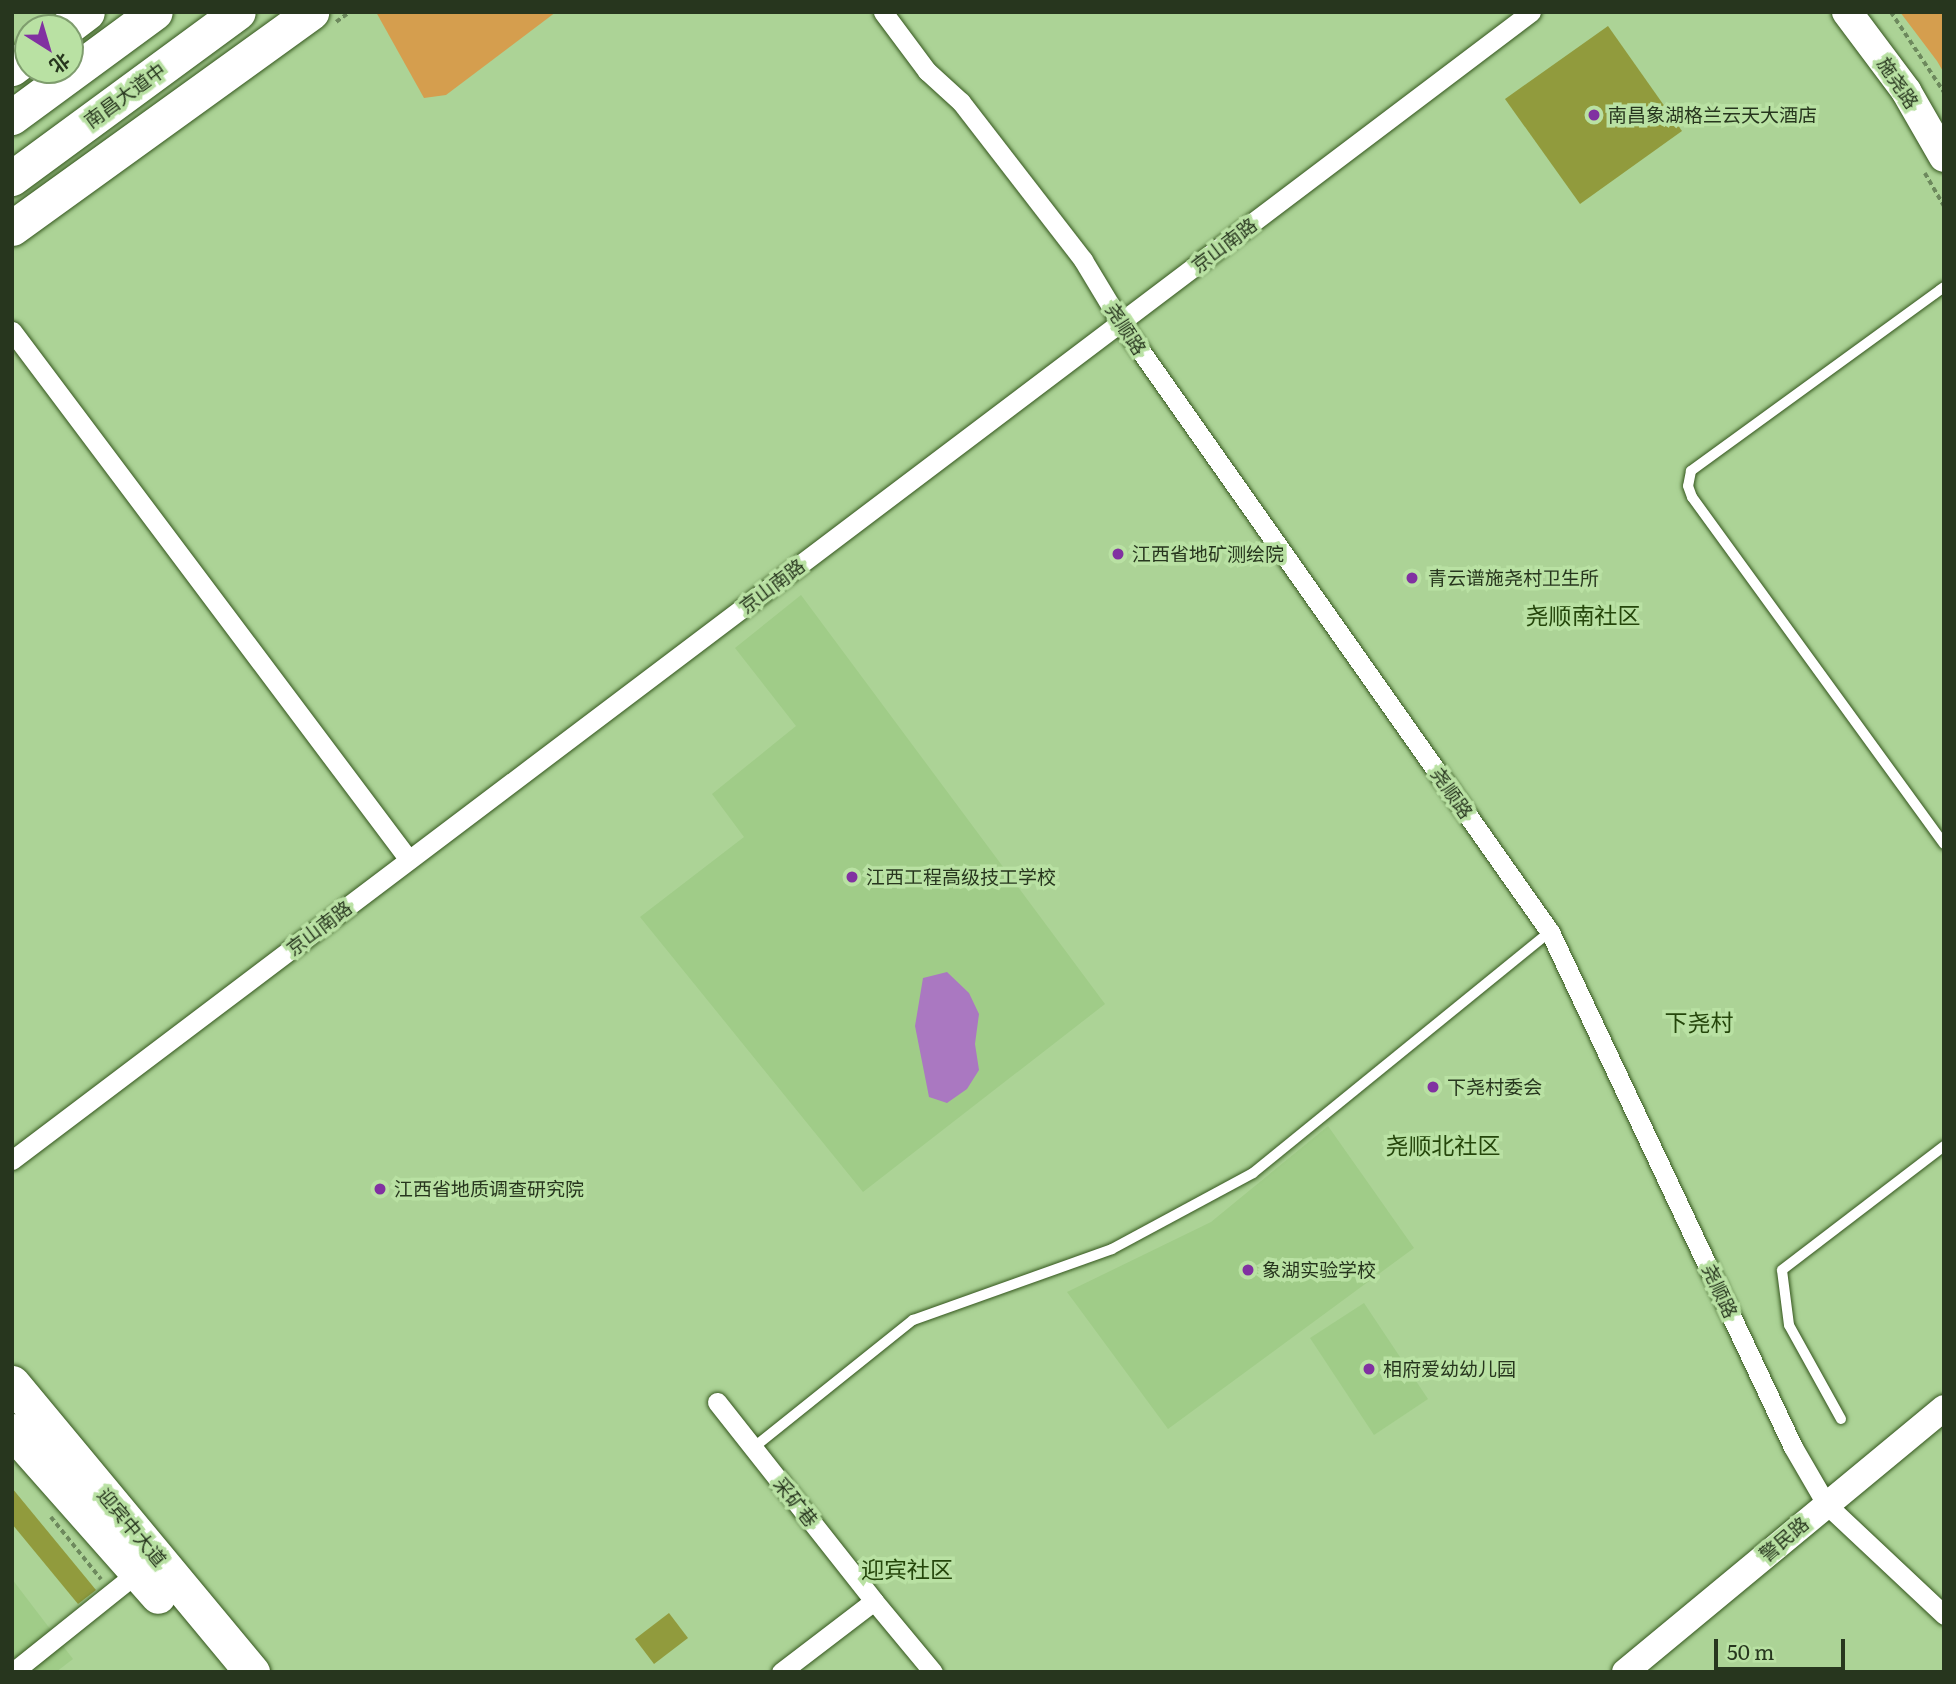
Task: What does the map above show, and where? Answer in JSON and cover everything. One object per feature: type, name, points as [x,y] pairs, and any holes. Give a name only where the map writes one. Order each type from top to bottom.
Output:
[{"type":"highway","points":[[12,117],[155,12]]},
{"type":"highway","name":"南昌大道中","points":[[12,178],[238,12]]},
{"type":"highway","points":[[188,101],[285,12]]},
{"type":"highway","points":[[12,228],[311,12]]},
{"type":"highway","name":"迎宾中大道","points":[[12,1383],[252,1672]]},
{"type":"highway","name":"迎宾中大道","points":[[12,1431],[125,1582],[222,1672]]},
{"type":"main road","name":"施尧路","points":[[1847,12],[1906,91],[1931,159]]},
{"type":"main road","name":"施尧路","points":[[1869,12],[1924,90],[1944,127]]},
{"type":"street","name":"尧顺路","points":[[883,12],[927,71],[961,102],[1083,260],[1121,323],[1550,932],[1793,1447],[1826,1504],[1944,1615]]},
{"type":"street","name":"京山南路","points":[[12,1160],[1531,12]]},
{"type":"street","points":[[12,331],[409,860]]},
{"type":"street","name":"采矿巷","points":[[717,1402],[933,1672]]},
{"type":"street","name":"警民路","points":[[1625,1672],[1944,1408]]},
{"type":"street","points":[[13,1672],[125,1582]]},
{"type":"street","points":[[781,1672],[874,1601]]},
{"type":"lane","points":[[1944,287],[1691,471],[1688,486],[1692,497],[1944,844]]},
{"type":"lane","points":[[753,1448],[913,1321],[1112,1249],[1253,1173],[1550,932]]},
{"type":"lane","points":[[1841,1419],[1789,1325],[1782,1270],[1944,1146]]},
{"type":"path","points":[[1891,12],[1923,56],[1944,92]]},
{"type":"path","points":[[1931,159],[1944,206]]},
{"type":"path","points":[[45,1510],[125,1582]]},
{"type":"shaded area","points":[[376,12],[556,12],[446,95],[424,98]]},
{"type":"shaded area","points":[[1900,12],[1944,12],[1944,73],[1937,61]]},
{"type":"shaded area","name":"江西工程高级技工学校","points":[[801,595],[1105,1004],[863,1192],[640,917],[744,837],[712,794],[796,726],[735,648]]},
{"type":"shaded area","points":[[947,972],[969,993],[979,1014],[975,1044],[979,1070],[967,1089],[947,1103],[929,1097],[915,1026],[923,978]]},
{"type":"shaded area","name":"象湖实验学校","points":[[1328,1126],[1414,1248],[1168,1429],[1067,1292],[1211,1222]]},
{"type":"shaded area","name":"相府爱幼幼儿园","points":[[1364,1303],[1428,1399],[1374,1435],[1310,1338]]},
{"type":"shaded area","points":[[12,1579],[73,1659],[56,1672],[12,1672]]},
{"type":"building","name":"南昌象湖格兰云天大酒店","points":[[1608,26],[1682,131],[1580,204],[1505,99]]},
{"type":"building","points":[[12,1488],[96,1590],[78,1604],[12,1524]]},
{"type":"building","points":[[669,1613],[688,1638],[654,1664],[635,1639]]},
{"type":"place","name":"南昌象湖格兰云天大酒店","points":[[1594,115]]},
{"type":"place","name":"江西省地矿测绘院","points":[[1118,554]]},
{"type":"place","name":"青云谱施尧村卫生所","points":[[1412,578]]},
{"type":"place","name":"江西工程高级技工学校","points":[[852,877]]},
{"type":"place","name":"下尧村委会","points":[[1433,1087]]},
{"type":"place","name":"江西省地质调查研究院","points":[[380,1189]]},
{"type":"place","name":"象湖实验学校","points":[[1248,1270]]},
{"type":"place","name":"相府爱幼幼儿园","points":[[1369,1369]]},
{"type":"district","name":"尧顺南社区","points":[[1583,614]]},
{"type":"district","name":"下尧村","points":[[1699,1021]]},
{"type":"district","name":"尧顺北社区","points":[[1443,1144]]},
{"type":"district","name":"迎宾社区","points":[[907,1568]]}]
